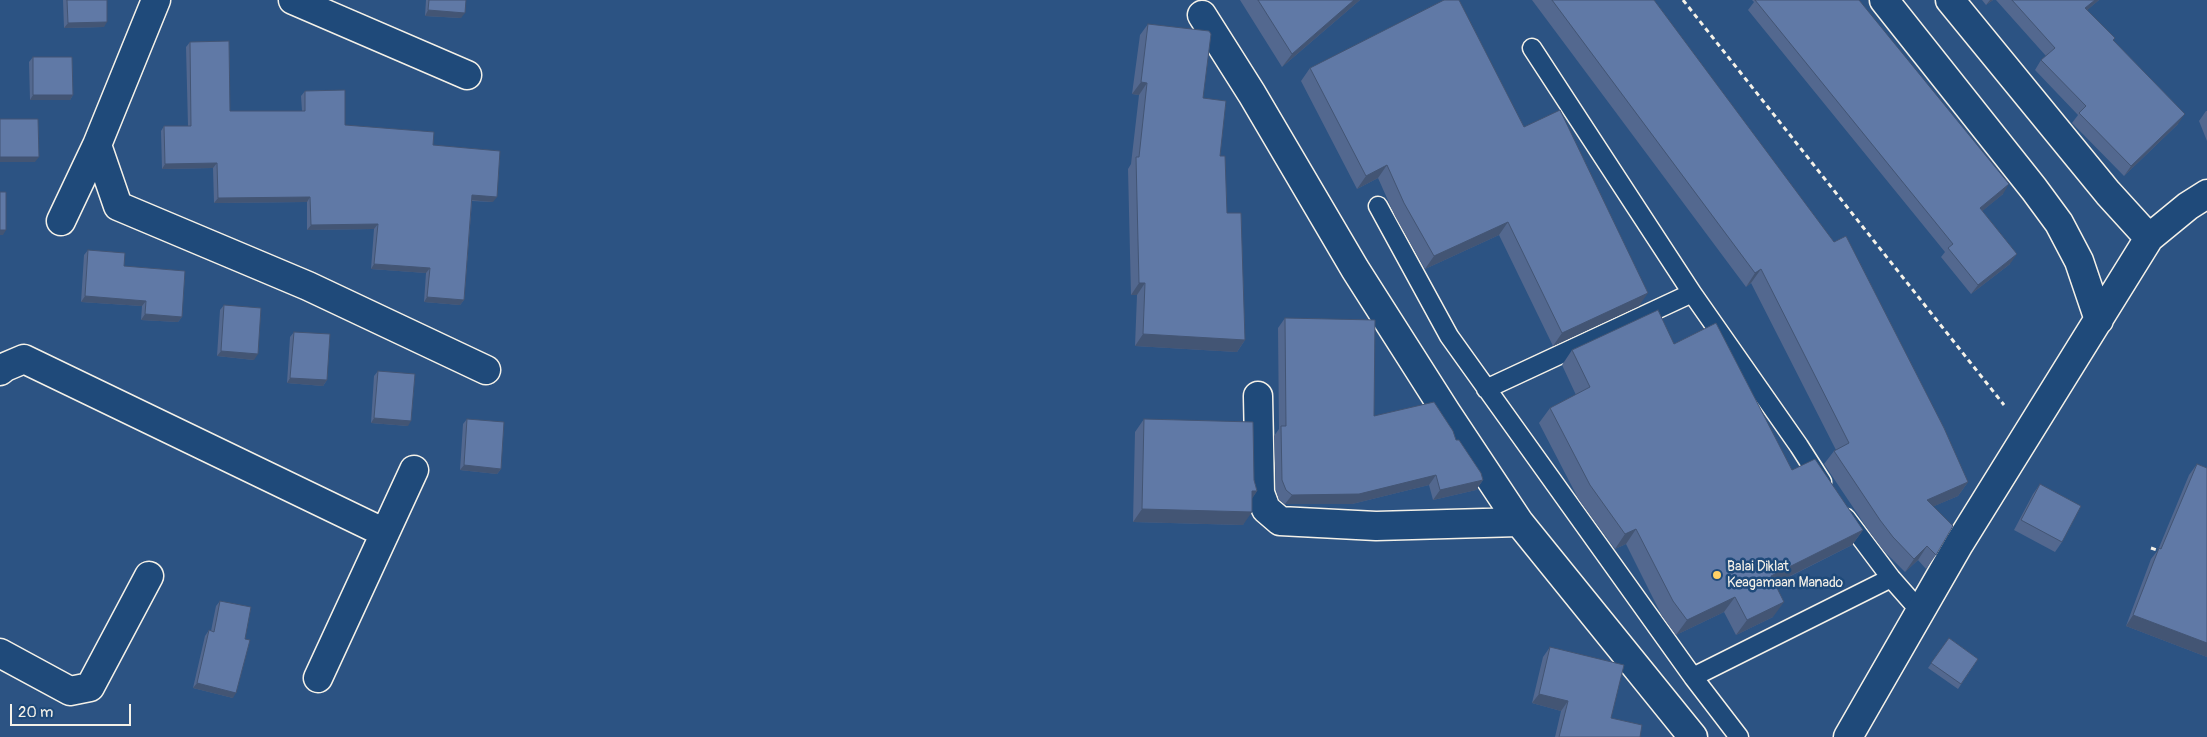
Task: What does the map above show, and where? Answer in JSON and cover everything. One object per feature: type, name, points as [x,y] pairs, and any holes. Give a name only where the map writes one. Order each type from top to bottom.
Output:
[{"type":"street","points":[[61,221],[97,145],[156,0]]},
{"type":"street","points":[[293,0],[467,75]]},
{"type":"street","points":[[1884,0],[2059,223],[2079,261],[2099,320]]},
{"type":"street","points":[[1950,0],[2108,193],[2149,238]]},
{"type":"street","points":[[1202,15],[1252,94],[1355,269],[1519,522],[1693,737]]},
{"type":"street","points":[[97,145],[118,206],[308,286],[486,370]]},
{"type":"street","points":[[1848,737],[1959,544],[2149,238],[2188,206],[2207,194]]},
{"type":"street","points":[[0,371],[4,367],[24,359],[385,533]]},
{"type":"street","points":[[1258,396],[1260,493],[1266,509],[1280,521],[1376,526],[1519,522]]},
{"type":"street","points":[[318,678],[414,470]]},
{"type":"street","points":[[0,653],[70,691],[90,687],[149,576]]},
{"type":"lane","points":[[1532,48],[1692,293],[1799,446],[1837,504],[1891,578],[1920,611]]},
{"type":"lane","points":[[1378,206],[1449,336],[1693,678],[1739,737]]},
{"type":"lane","points":[[1486,390],[1692,293]]},
{"type":"lane","points":[[1693,678],[1891,578]]},
{"type":"path","points":[[1684,0],[2028,435]]},
{"type":"path","points":[[2151,548],[2167,554]]},
{"type":"building","points":[[67,0],[107,0],[107,22],[68,23]]},
{"type":"building","points":[[429,0],[466,0],[465,13],[428,10]]},
{"type":"building","points":[[1258,0],[1354,0],[1292,54]]},
{"type":"building","points":[[1444,0],[1459,0],[1524,127],[1560,110],[1648,293],[1562,333],[1508,222],[1434,256],[1404,203],[1387,165],[1366,176],[1310,68]]},
{"type":"building","points":[[1552,0],[1654,0],[1834,242],[1846,236],[1944,428],[1968,482],[1927,500],[1953,526],[1936,555],[1927,546],[1914,559],[1880,520],[1834,451],[1849,443],[1761,269],[1755,273]]},
{"type":"building","points":[[1755,0],[1859,0],[2009,184],[1980,208],[2017,254],[1978,285],[1948,248],[1953,244]]},
{"type":"building","points":[[2012,0],[2095,0],[2085,8],[2115,38],[2113,40],[2185,114],[2131,166],[2079,113],[2086,106],[2041,60],[2055,48]]},
{"type":"building","points":[[1148,24],[1209,31],[1211,34],[1203,98],[1226,101],[1220,156],[1225,156],[1227,213],[1241,213],[1245,340],[1143,334],[1145,283],[1139,283],[1136,157],[1139,157],[1147,83],[1141,82]]},
{"type":"building","points":[[229,41],[230,111],[305,111],[305,91],[345,90],[345,125],[434,132],[433,145],[500,151],[497,197],[472,195],[464,300],[427,297],[430,268],[374,264],[378,224],[311,225],[310,197],[218,198],[217,163],[165,164],[164,126],[191,126],[190,42]]},
{"type":"building","points":[[33,57],[72,57],[73,95],[33,95]]},
{"type":"building","points":[[0,119],[38,119],[39,157],[0,157]]},
{"type":"building","points":[[0,192],[6,192],[6,230],[0,230]]},
{"type":"building","points":[[88,250],[125,253],[124,266],[185,271],[182,317],[145,314],[146,301],[85,296]]},
{"type":"building","points":[[224,305],[261,308],[258,354],[221,351]]},
{"type":"building","points":[[1658,310],[1674,344],[1716,323],[1792,470],[1815,459],[1863,530],[1771,576],[1784,602],[1747,620],[1735,597],[1687,620],[1673,601],[1636,529],[1625,534],[1590,485],[1550,408],[1590,387],[1572,350]]},
{"type":"building","points":[[1285,318],[1375,320],[1374,416],[1434,402],[1453,431],[1456,440],[1459,440],[1481,473],[1483,480],[1440,490],[1436,475],[1359,494],[1292,495],[1286,490],[1282,480],[1281,426],[1286,426]]},
{"type":"building","points":[[294,332],[330,334],[327,380],[290,378]]},
{"type":"building","points":[[378,371],[415,374],[411,421],[374,418]]},
{"type":"building","points":[[467,419],[504,422],[501,469],[464,465]]},
{"type":"building","points":[[1144,419],[1253,422],[1254,480],[1257,491],[1252,491],[1252,512],[1142,509]]},
{"type":"building","points":[[2197,464],[2207,468],[2207,643],[2133,615],[2159,548],[2161,549]]},
{"type":"building","points":[[2040,484],[2081,506],[2062,542],[2021,520]]},
{"type":"building","points":[[220,601],[251,607],[245,639],[250,640],[236,693],[197,683],[209,630],[214,632]]},
{"type":"building","points":[[1949,638],[1978,659],[1961,684],[1931,663]]},
{"type":"building","points":[[1550,647],[1624,665],[1611,718],[1642,725],[1640,737],[1559,737],[1568,701],[1539,694]]},
{"type":"place","name":"Balai Diklat Keagamaan Manado","points":[[1717,575]]}]
